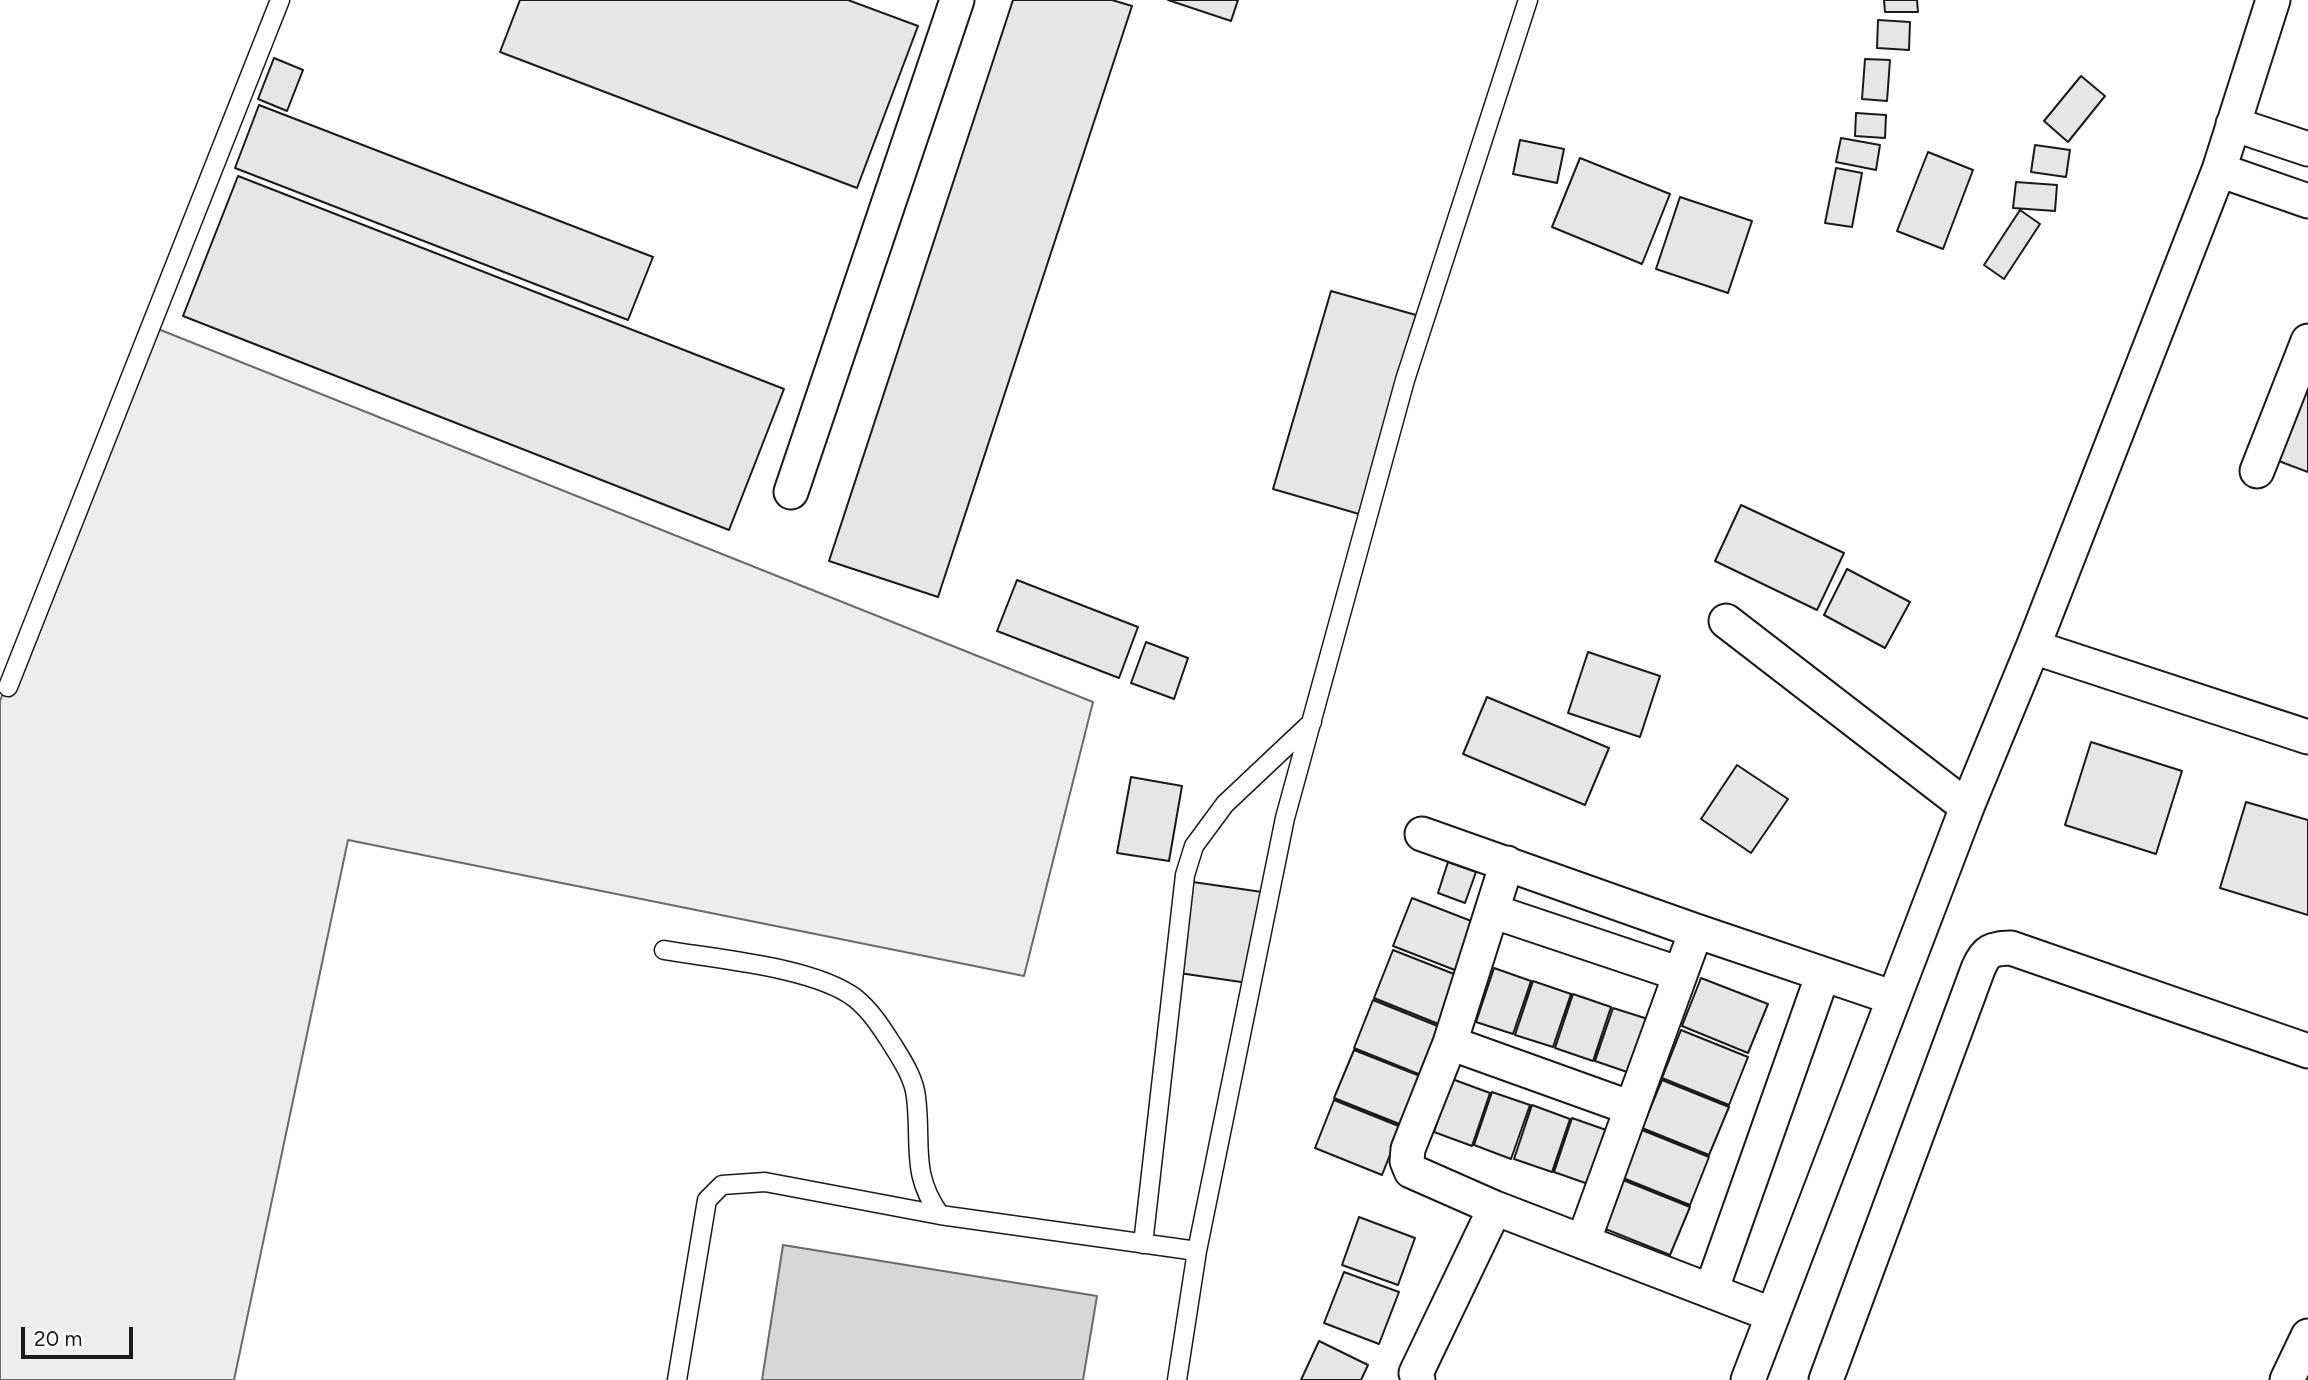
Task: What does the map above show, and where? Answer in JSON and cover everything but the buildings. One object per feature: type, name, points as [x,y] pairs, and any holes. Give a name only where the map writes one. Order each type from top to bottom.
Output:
[{"type":"street","points":[[791,492],[957,0]]},
{"type":"street","points":[[1748,1380],[1967,807],[2033,648],[2219,170],[2273,0]]},
{"type":"street","points":[[2233,124],[2308,149]]},
{"type":"street","points":[[2219,170],[2308,201]]},
{"type":"street","points":[[2257,471],[2308,341]]},
{"type":"street","points":[[1726,621],[1967,807]]},
{"type":"street","points":[[2033,648],[2308,737]]},
{"type":"street","points":[[1422,834],[1894,998]]},
{"type":"street","points":[[1507,863],[1450,1043],[1408,1149],[1407,1161],[1411,1171],[1494,1208],[1773,1315]]},
{"type":"street","points":[[1492,911],[1680,974]]},
{"type":"street","points":[[1583,1242],[1696,931]]},
{"type":"street","points":[[1826,1380],[1978,969],[1983,957],[1993,949],[2011,948],[2308,1051]]},
{"type":"street","points":[[1711,1291],[1823,974]]},
{"type":"street","points":[[1450,1043],[1632,1108]]},
{"type":"street","points":[[1418,1380],[1416,1373],[1494,1208]]},
{"type":"street","points":[[2287,1380],[2308,1336]]},
{"type":"lane","points":[[8,687],[280,0]]},
{"type":"lane","points":[[1177,1380],[1197,1251],[1285,818],[1405,380],[1528,0]]},
{"type":"lane","points":[[1143,1244],[1185,875],[1194,846],[1225,804],[1312,722]]},
{"type":"lane","points":[[664,950],[776,968],[831,984],[854,998],[871,1013],[904,1063],[916,1095],[920,1177],[929,1199],[940,1215]]},
{"type":"lane","points":[[677,1380],[707,1200],[722,1185],[765,1182],[940,1215],[1197,1251]]},
{"type":"shaded area","points":[[143,323],[1093,702],[1024,976],[348,840],[234,1380],[0,1380],[0,701]]},
{"type":"shaded area","points":[[783,1245],[1097,1296],[1083,1380],[762,1380]]}]
